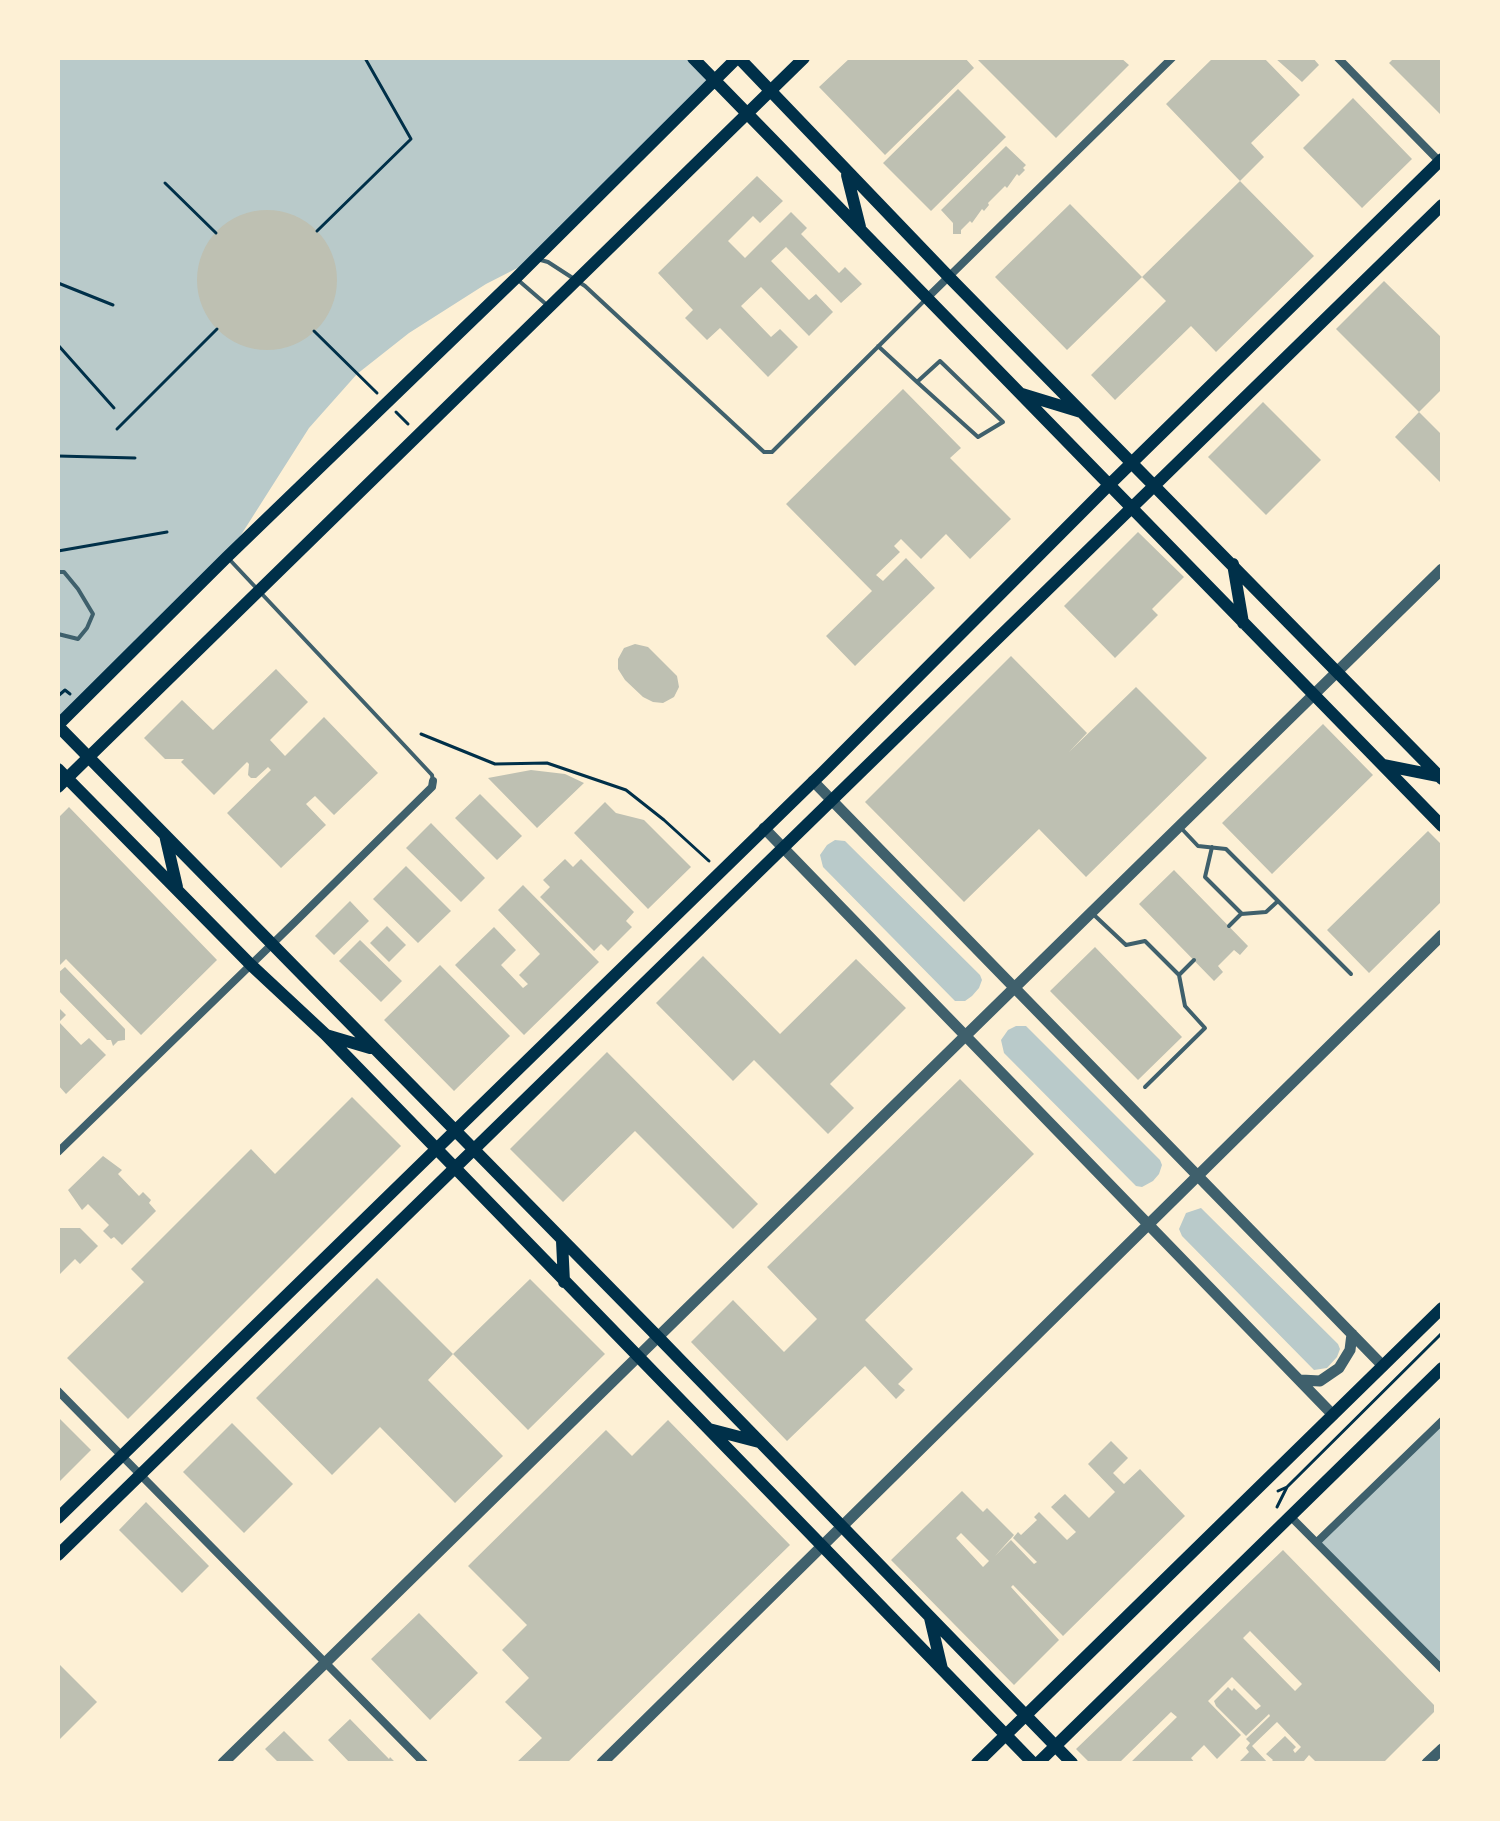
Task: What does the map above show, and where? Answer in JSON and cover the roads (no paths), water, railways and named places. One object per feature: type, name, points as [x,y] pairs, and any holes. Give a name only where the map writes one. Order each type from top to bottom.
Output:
[{"type":"main road","points":[[693,58],[1442,826]]},
{"type":"main road","points":[[1072,1763],[58,725],[738,58],[1441,778]]},
{"type":"main road","points":[[804,58],[90,756],[61,778],[177,887],[251,965],[325,1034],[638,1359],[1035,1763],[1442,1368]]},
{"type":"main road","points":[[58,1518],[1441,162]]},
{"type":"main road","points":[[847,172],[861,230]]},
{"type":"main road","points":[[58,1555],[1442,205]]},
{"type":"main road","points":[[1019,393],[1082,412]]},
{"type":"main road","points":[[1233,564],[1243,623]]},
{"type":"main road","points":[[1383,765],[1441,778]]},
{"type":"main road","points":[[165,833],[177,887]]},
{"type":"main road","points":[[325,1034],[373,1049]]},
{"type":"main road","points":[[562,1241],[564,1282]]},
{"type":"main road","points":[[977,1763],[1442,1308]]},
{"type":"main road","points":[[709,1429],[759,1442]]},
{"type":"main road","points":[[930,1618],[942,1669]]},
{"type":"street","points":[[927,298],[1172,58]]},
{"type":"street","points":[[1338,58],[1441,162]]},
{"type":"street","points":[[223,1763],[1442,569]]},
{"type":"street","points":[[58,1152],[432,787],[433,781]]},
{"type":"street","points":[[813,781],[1383,1366]]},
{"type":"street","points":[[764,828],[1333,1415]]},
{"type":"street","points":[[602,1763],[1442,935]]},
{"type":"street","points":[[1301,1380],[1320,1381],[1339,1368],[1350,1350],[1352,1334]]},
{"type":"street","points":[[58,1391],[424,1763]]},
{"type":"street","points":[[1317,1542],[1442,1421]]},
{"type":"street","points":[[1290,1516],[1442,1669]]},
{"type":"street","points":[[1427,1763],[1442,1749]]},
{"type":"lane","points":[[535,259],[548,262],[577,280],[764,452],[772,452],[927,298]]},
{"type":"lane","points":[[516,278],[550,308]]},
{"type":"lane","points":[[878,346],[917,382],[978,437],[1003,422],[940,361],[917,382]]},
{"type":"lane","points":[[227,557],[432,775],[433,781]]},
{"type":"lane","points":[[58,572],[64,572],[93,614],[78,639],[58,634]]},
{"type":"lane","points":[[1180,827],[1198,846],[1226,849],[1351,974]]},
{"type":"lane","points":[[1212,847],[1205,877],[1241,914]]},
{"type":"lane","points":[[1229,926],[1241,914],[1266,912],[1278,901]]},
{"type":"lane","points":[[1093,914],[1126,945],[1145,941],[1179,975],[1185,1006],[1205,1028],[1145,1087]]},
{"type":"lane","points":[[1179,975],[1194,960]]}]
